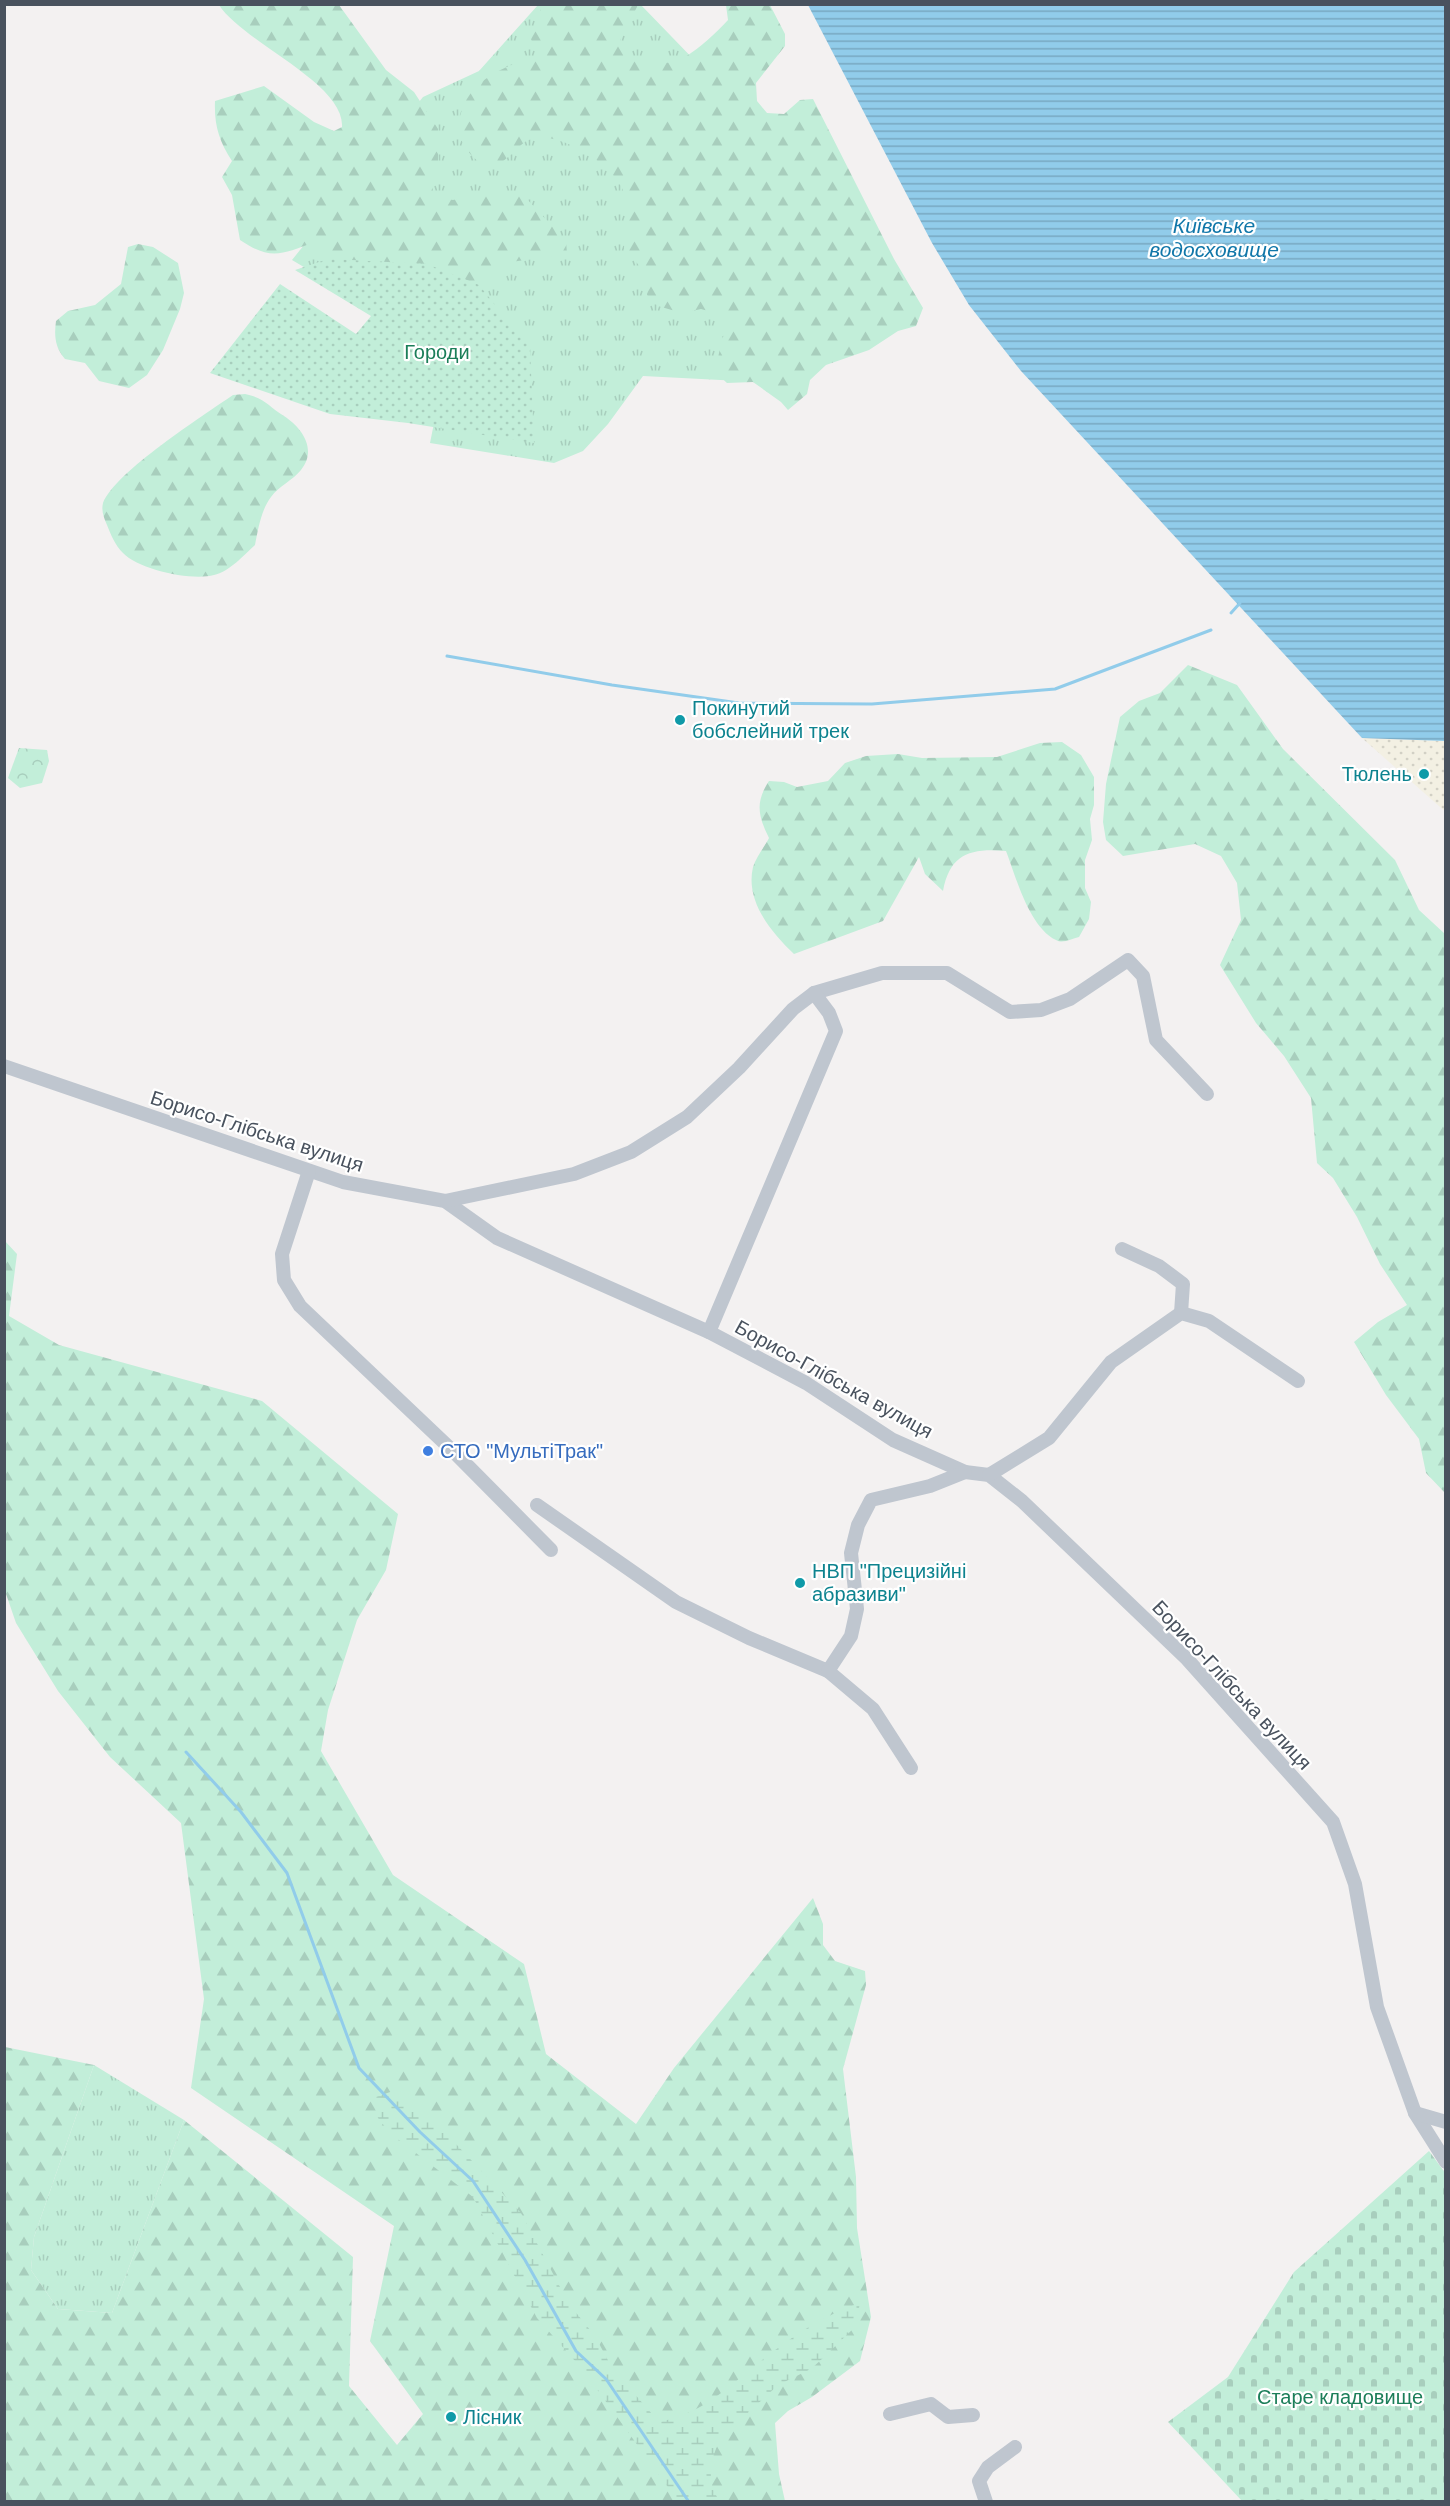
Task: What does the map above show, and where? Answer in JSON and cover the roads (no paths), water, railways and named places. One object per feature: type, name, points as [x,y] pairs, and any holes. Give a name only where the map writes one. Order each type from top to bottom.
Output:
[{"type":"street","points":[[445,1201],[574,1174],[631,1152],[687,1117],[739,1068],[793,1009],[814,993],[882,974],[948,973],[1010,1012],[1041,1010],[1070,999],[1128,960],[1143,976],[1156,1040],[1207,1094]]},
{"type":"street","points":[[710,1332],[836,1031],[829,1013],[814,993]]},
{"type":"street","name":"Борисо-Глібська вулиця","points":[[4,1066],[309,1172],[359,1186],[445,1201],[497,1238],[710,1332],[806,1383],[893,1440],[965,1472],[989,1475],[1022,1501],[1187,1659],[1333,1822],[1354,1884],[1377,2007],[1414,2114],[1446,2162]]},
{"type":"street","points":[[309,1172],[282,1254],[284,1280],[300,1306],[455,1453],[551,1550]]},
{"type":"street","points":[[1122,1249],[1159,1266],[1182,1284],[1180,1313]]},
{"type":"street","points":[[1180,1313],[1209,1321],[1298,1381]]},
{"type":"street","points":[[989,1475],[1049,1438],[1111,1362],[1180,1313]]},
{"type":"street","points":[[828,1671],[851,1636],[857,1609],[851,1553],[858,1525],[872,1500],[930,1486],[965,1472]]},
{"type":"street","points":[[537,1505],[675,1602],[749,1638],[828,1671],[873,1709],[911,1768]]},
{"type":"street","points":[[1414,2114],[1446,2122]]},
{"type":"street","points":[[890,2414],[931,2404],[948,2417],[973,2415]]},
{"type":"street","points":[[986,2502],[979,2481],[988,2467],[1015,2447]]},
{"type":"water","name":"Київське водосховище","points":[[808,5],[1445,5],[1445,741],[1362,738],[1021,371],[969,305],[932,243]]},
{"type":"waterway","points":[[1231,613],[1240,603]]},
{"type":"waterway","points":[[447,656],[612,685],[739,703],[872,704],[1055,689],[1211,630]]},
{"type":"waterway","points":[[186,1752],[241,1812],[287,1873],[359,2068],[420,2132],[473,2181],[525,2260],[576,2351],[606,2379],[689,2502]]},
{"type":"place","name":"Покинутий бобслейний трек","points":[[680,720]]},
{"type":"place","name":"Тюлень","points":[[1424,774]]},
{"type":"place","name":"СТО \"МультіТрак\"","points":[[428,1451]]},
{"type":"place","name":"НВП \"Прецизійні абразиви\"","points":[[800,1583]]},
{"type":"place","name":"Лісник","points":[[451,2417]]},
{"type":"park label","name":"Городи","points":[[437,352]]},
{"type":"park label","name":"Старе кладовище","points":[[1340,2397]]}]
